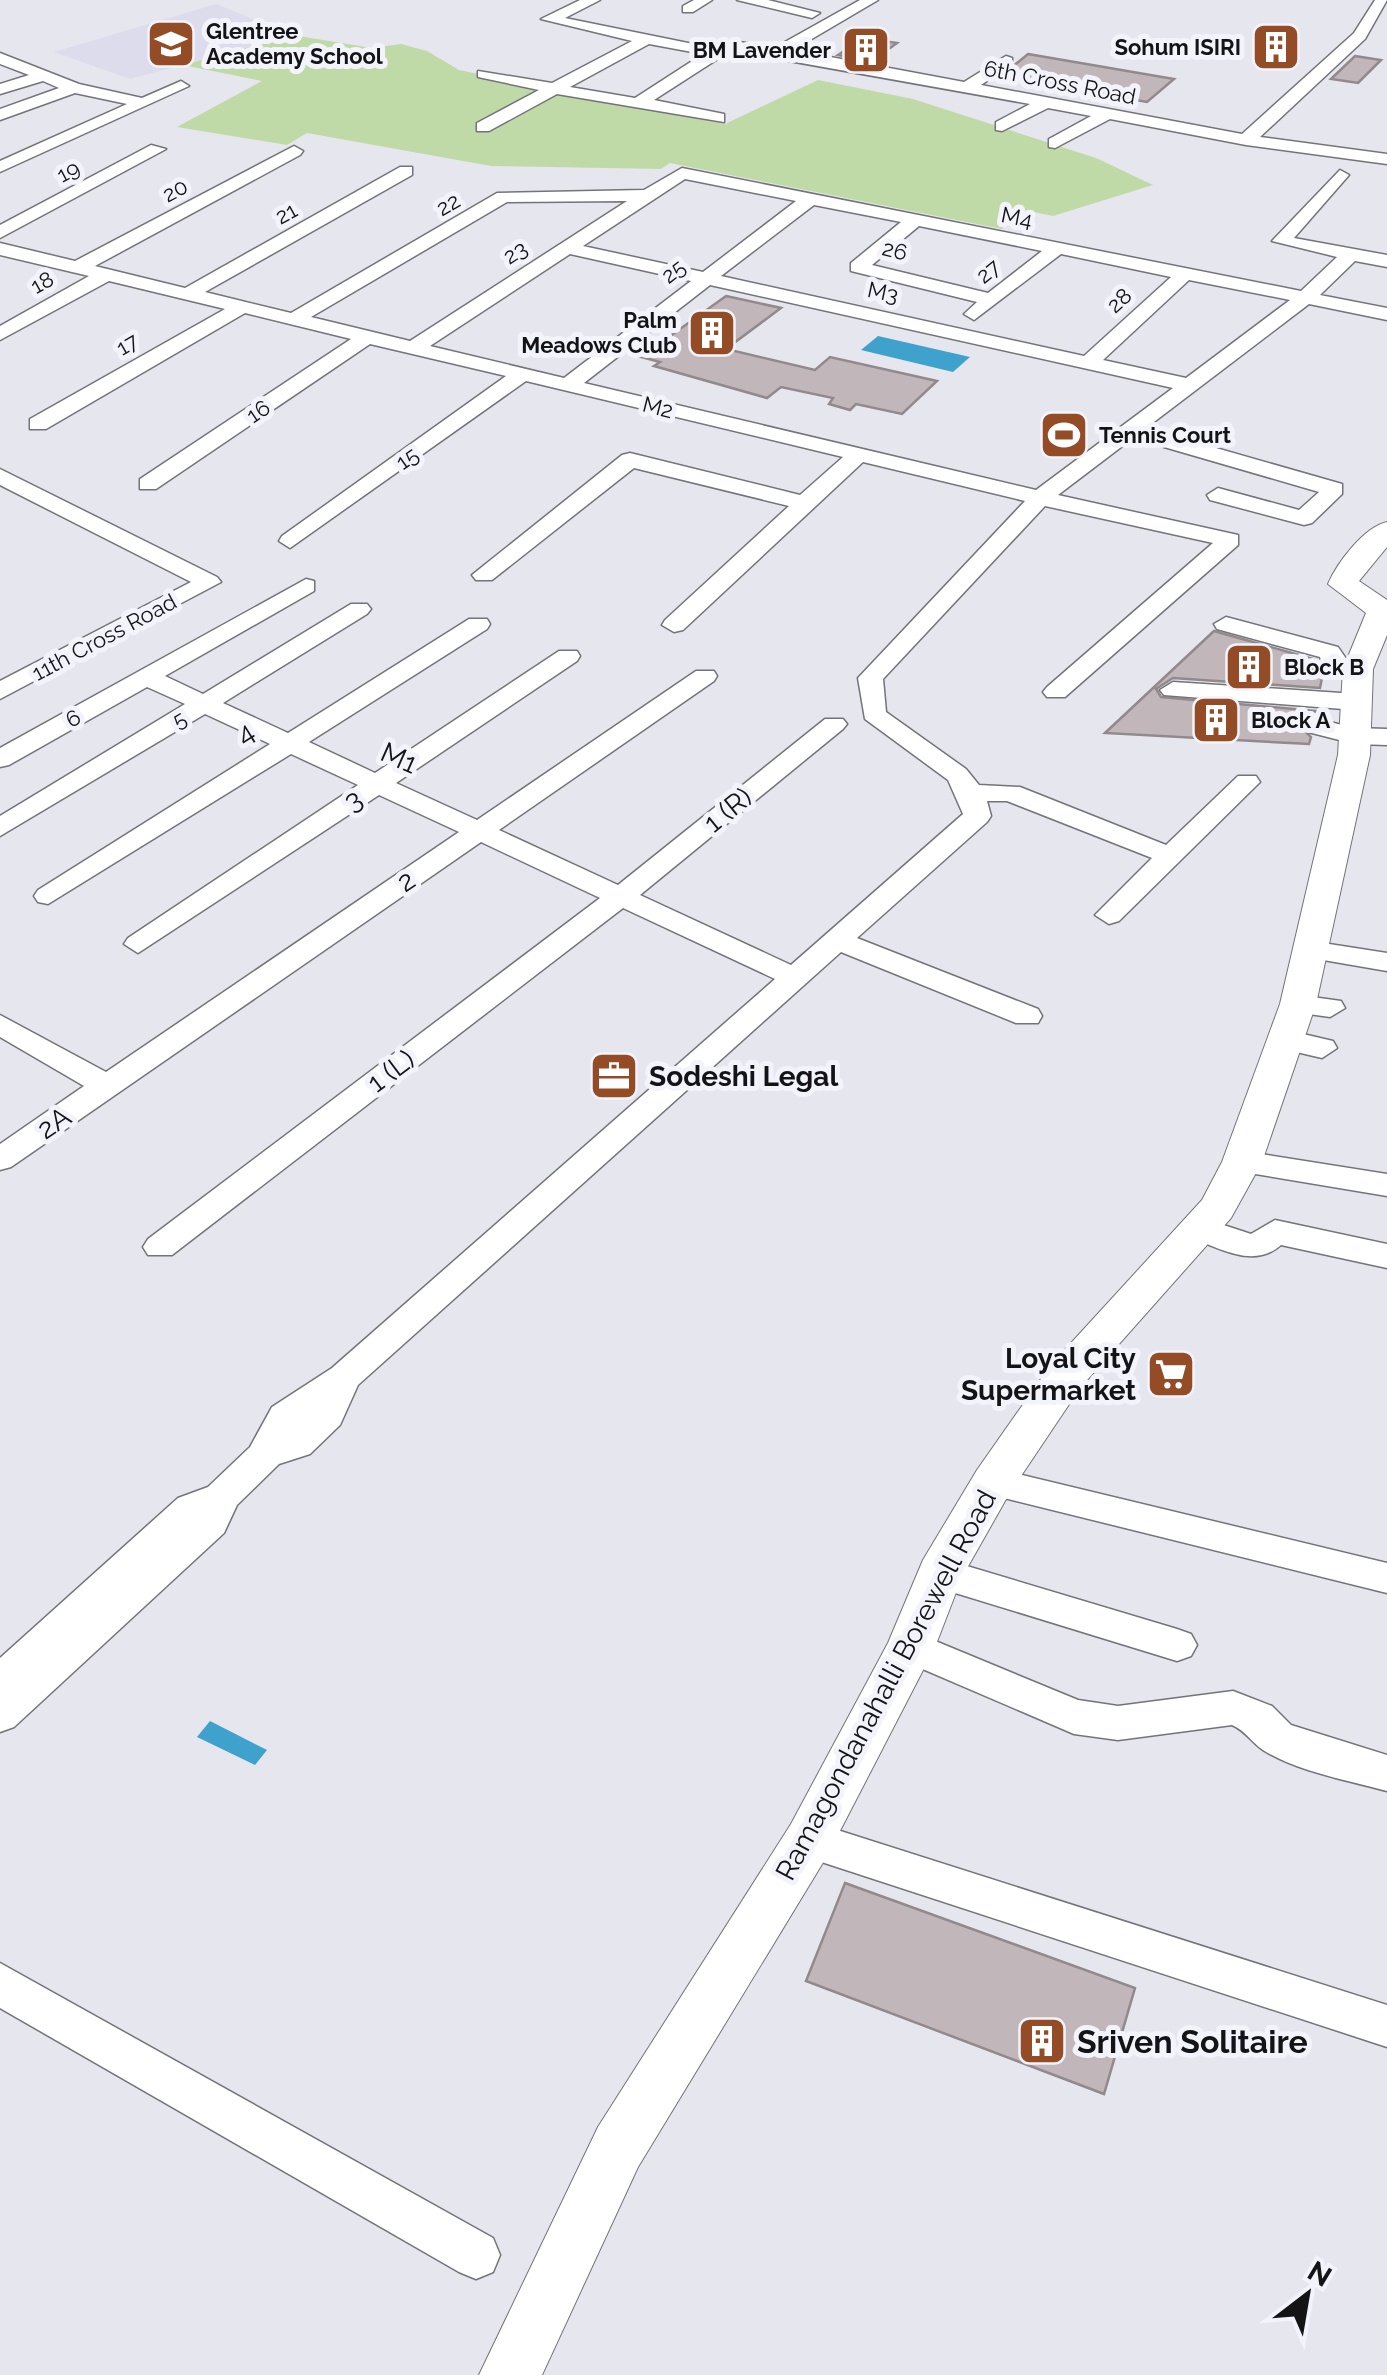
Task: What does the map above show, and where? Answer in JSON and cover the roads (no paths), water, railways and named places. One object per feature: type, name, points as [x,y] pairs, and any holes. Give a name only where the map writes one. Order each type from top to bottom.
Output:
[{"type":"street","name":"6th Cross Road","points":[[593,0],[549,19],[647,40],[721,50],[739,46],[778,52],[1246,140],[1387,159]]},
{"type":"street","points":[[688,9],[706,0]]},
{"type":"street","points":[[744,0],[812,13]]},
{"type":"street","points":[[778,52],[871,0]]},
{"type":"street","points":[[1246,140],[1360,36],[1382,0]]},
{"type":"street","points":[[483,127],[647,40]]},
{"type":"street","points":[[640,102],[721,50]]},
{"type":"street","points":[[873,69],[888,59]]},
{"type":"street","points":[[1,60],[74,88],[144,104]]},
{"type":"street","points":[[968,87],[1006,61]]},
{"type":"street","points":[[484,74],[718,118]]},
{"type":"street","points":[[0,89],[44,76]]},
{"type":"street","points":[[0,167],[181,86]]},
{"type":"street","points":[[0,115],[74,88]]},
{"type":"street","points":[[1002,126],[1046,102]]},
{"type":"street","points":[[1055,142],[1107,114]]},
{"type":"street","name":"19","points":[[0,232],[157,148]]},
{"type":"street","name":"20","points":[[78,268],[294,151]]},
{"type":"street","name":"21","points":[[188,294],[406,171]]},
{"type":"street","name":"M4","points":[[643,195],[682,173],[1387,314]]},
{"type":"street","points":[[1340,174],[1281,241],[1387,261]]},
{"type":"street","name":"23","points":[[414,348],[643,195]]},
{"type":"street","name":"22","points":[[294,320],[504,197],[643,195]]},
{"type":"street","name":"25","points":[[568,385],[810,199]]},
{"type":"street","name":"26","points":[[915,220],[858,267],[992,300]]},
{"type":"street","name":"M3","points":[[567,248],[1188,385]]},
{"type":"street","name":"27","points":[[951,332],[1057,248]]},
{"type":"street","name":"M2","points":[[0,249],[1230,540],[1056,692]]},
{"type":"street","points":[[0,1682],[191,1508],[221,1496],[266,1454],[297,1444],[327,1414],[344,1377],[977,816],[973,793],[958,773],[914,747],[874,714],[870,678],[1040,498],[1305,298],[1351,254]]},
{"type":"street","name":"18","points":[[0,334],[108,274]]},
{"type":"street","name":"28","points":[[1088,363],[1185,274]]},
{"type":"street","name":"17","points":[[38,424],[242,307]]},
{"type":"street","name":"16","points":[[148,484],[367,337]]},
{"type":"street","name":"15","points":[[290,540],[523,374]]},
{"type":"street","points":[[1131,431],[1334,489],[1304,518],[1218,495]]},
{"type":"street","points":[[674,625],[858,455]]},
{"type":"street","points":[[484,575],[630,460],[805,502]]},
{"type":"street","name":"11th Cross Road","points":[[0,476],[208,582],[0,691]]},
{"type":"street","name":"Ramagondanahalli Borewell Road","points":[[510,2375],[618,2147],[809,1840],[911,1647],[940,1573],[993,1482],[1065,1377],[1217,1208],[1309,1025],[1310,950],[1348,710],[1382,610],[1343,584],[1387,530]]},
{"type":"street","points":[[146,677],[306,586]]},
{"type":"street","name":"5","points":[[0,828],[359,609]]},
{"type":"street","name":"4","points":[[48,896],[478,624]]},
{"type":"street","points":[[1172,690],[1348,710],[1335,659],[1329,652],[1226,624]]},
{"type":"street","name":"3","points":[[138,944],[568,656]]},
{"type":"street","name":"2","points":[[108,1086],[705,676]]},
{"type":"street","name":"M1","points":[[146,677],[792,976]]},
{"type":"street","name":"6","points":[[0,759],[146,677]]},
{"type":"street","name":"1 (R)","points":[[621,896],[834,724]]},
{"type":"street","points":[[1108,916],[1247,782]]},
{"type":"street","points":[[973,793],[1011,793],[1170,856]]},
{"type":"street","name":"1 (L)","points":[[160,1247],[621,896]]},
{"type":"street","points":[[836,940],[1028,1016]]},
{"type":"street","points":[[1310,950],[1387,962]]},
{"type":"street","points":[[0,1024],[108,1086]]},
{"type":"street","name":"2A","points":[[0,1160],[108,1086]]},
{"type":"street","points":[[1242,1162],[1387,1186]]},
{"type":"street","points":[[1198,1228],[1250,1246],[1259,1246],[1275,1232],[1387,1256]]},
{"type":"street","points":[[993,1482],[1387,1578]]},
{"type":"street","points":[[0,1715],[212,1523],[221,1496]]},
{"type":"street","points":[[940,1573],[1177,1645]]},
{"type":"street","points":[[911,1647],[1074,1716],[1118,1723],[1233,1708],[1258,1718],[1277,1737],[1324,1756],[1387,1774]]},
{"type":"street","points":[[809,1840],[1387,2026]]},
{"type":"street","points":[[0,1984],[476,2255]]},
{"type":"water","points":[[878,336],[970,357],[953,372],[861,350]]},
{"type":"water","points":[[210,1721],[267,1750],[255,1765],[197,1737]]},
{"type":"place","name":"Glentree Academy School","points":[[171,44]]},
{"type":"place","name":"Sohum ISIRI","points":[[1276,47]]},
{"type":"place","name":"BM Lavender","points":[[866,50]]},
{"type":"place","name":"Palm Meadows Club","points":[[712,333]]},
{"type":"place","name":"Tennis Court","points":[[1064,435]]},
{"type":"place","name":"Block B","points":[[1249,667]]},
{"type":"place","name":"Block A","points":[[1216,720]]},
{"type":"place","name":"Sodeshi Legal","points":[[614,1076]]},
{"type":"place","name":"Loyal City Supermarket","points":[[1171,1374]]},
{"type":"place","name":"Sriven Solitaire","points":[[1042,2041]]}]
